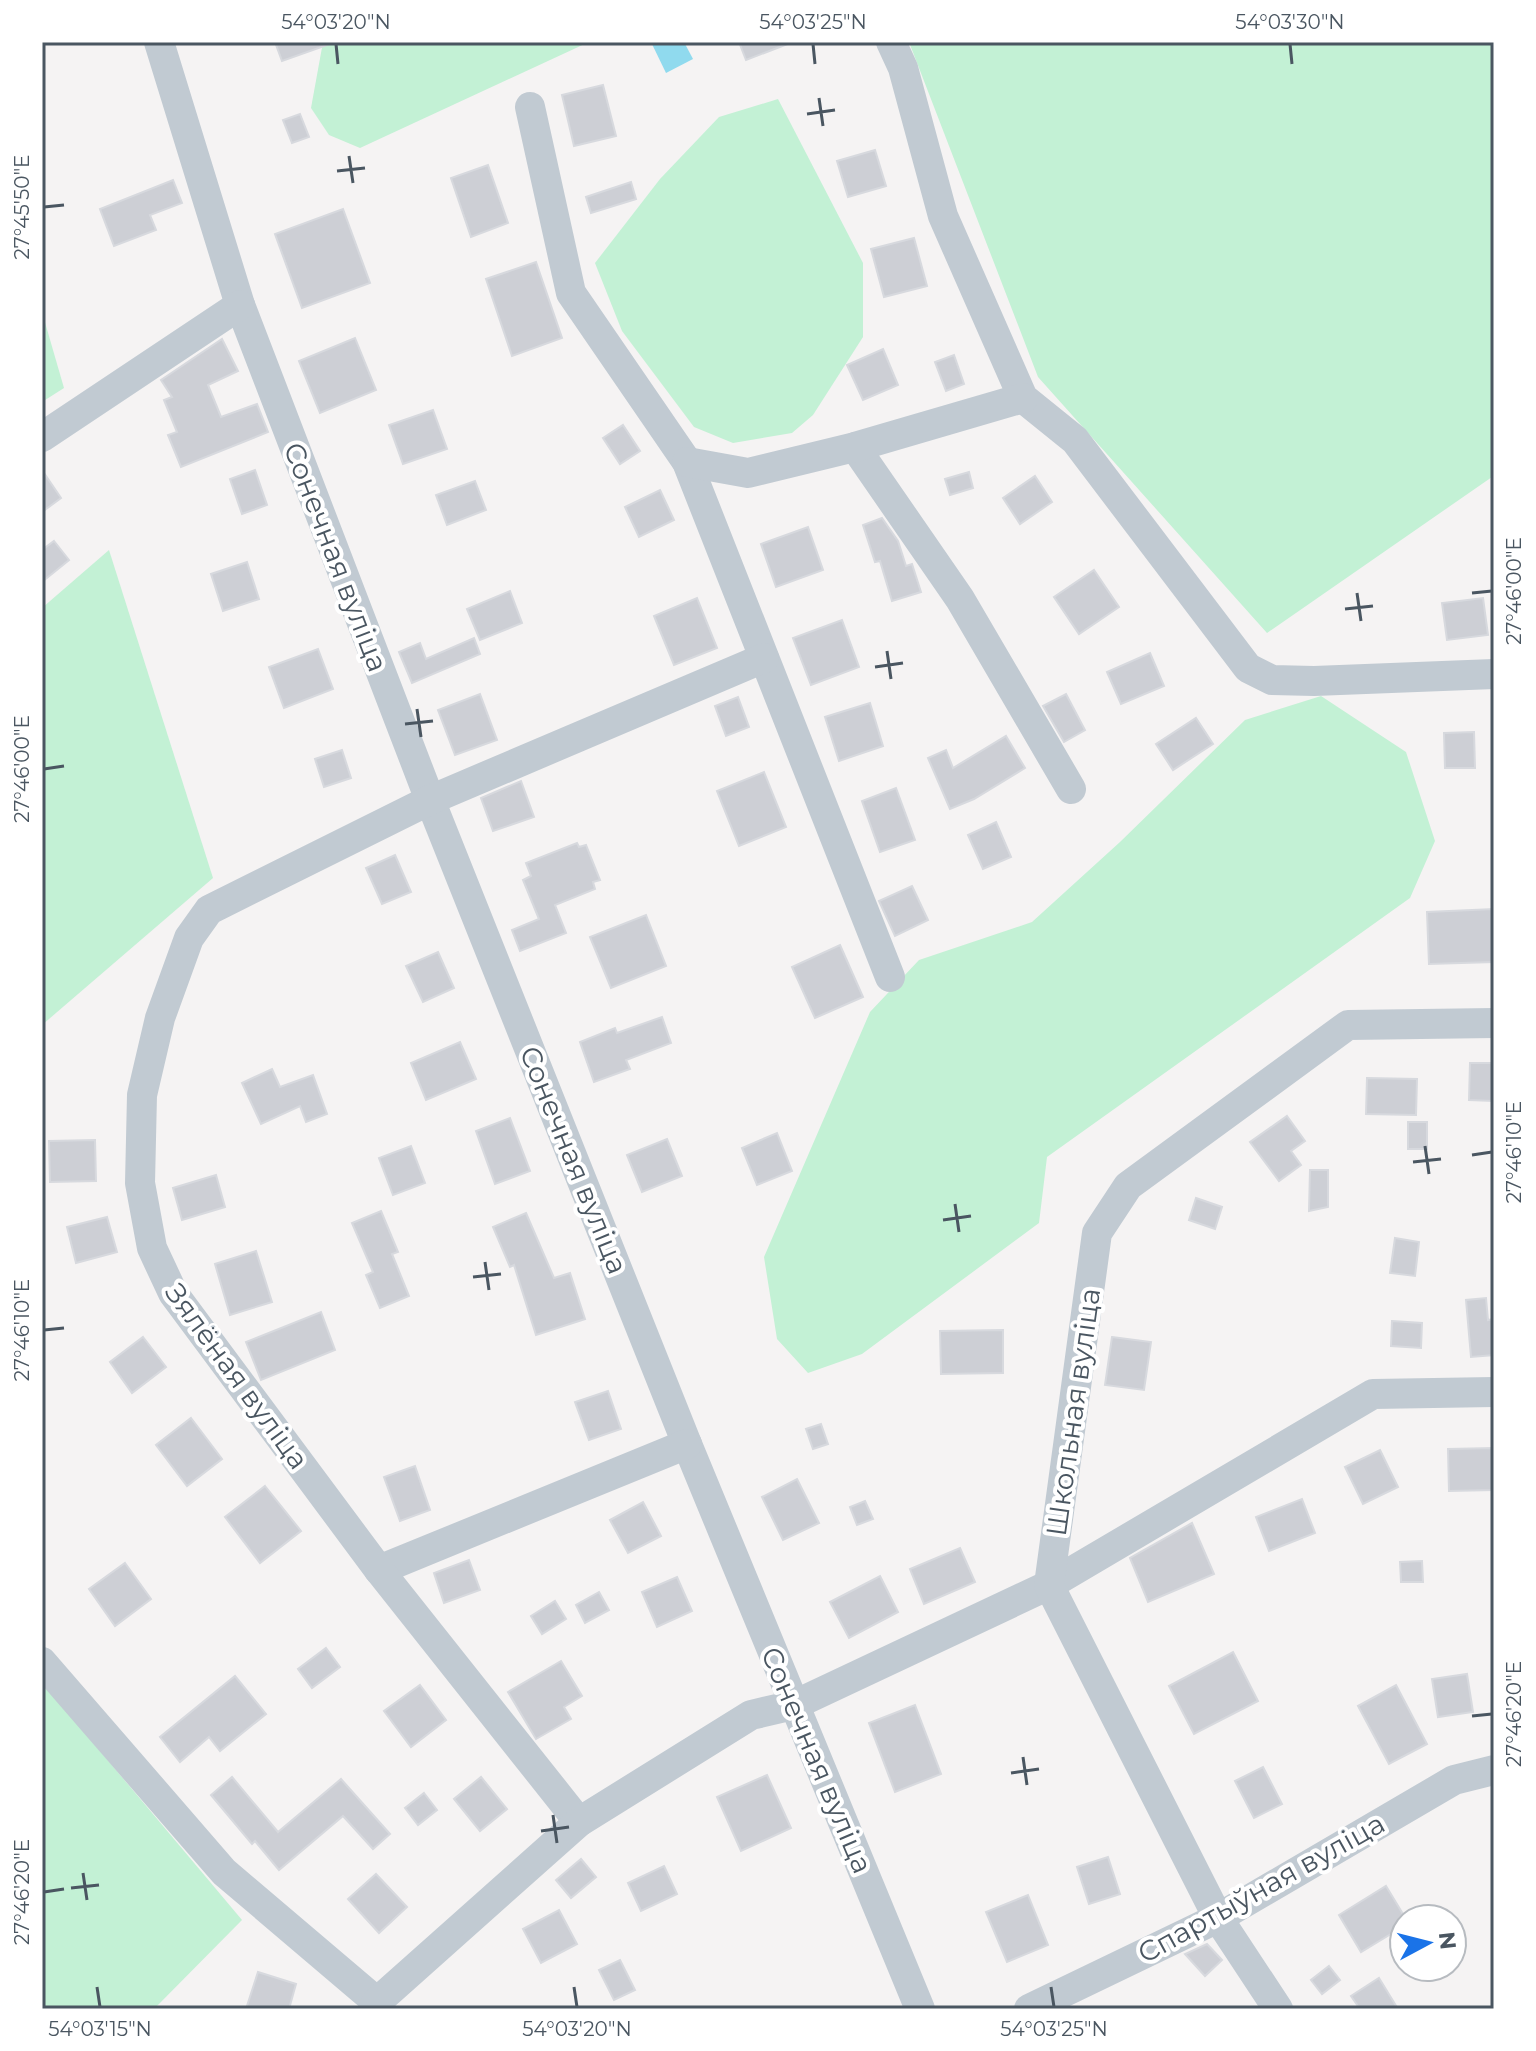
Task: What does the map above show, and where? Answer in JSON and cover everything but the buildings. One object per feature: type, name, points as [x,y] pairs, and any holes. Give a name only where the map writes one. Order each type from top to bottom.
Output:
[{"type":"street","name":"Сонечная вуліца","points":[[159,42],[240,305],[430,800],[687,1444],[920,2009]]},
{"type":"street","points":[[891,42],[903,68],[943,216],[1023,398],[1075,440],[1248,668],[1272,680],[1494,674]]},
{"type":"street","points":[[530,107],[571,293],[687,462],[890,977]]},
{"type":"street","points":[[42,437],[240,305]]},
{"type":"street","points":[[687,462],[748,473],[855,447],[1023,398]]},
{"type":"street","points":[[855,447],[960,599],[1071,789]]},
{"type":"street","name":"Зялёная вуліца","points":[[579,1822],[379,1570],[173,1293],[152,1248],[140,1183],[142,1095],[169,992],[189,938],[209,910],[430,800],[764,658]]},
{"type":"street","name":"Школьная вуліца","points":[[1049,1585],[1097,1233],[1128,1186],[1348,1025],[1494,1023]]},
{"type":"street","points":[[42,1662],[224,1872],[375,2005],[579,1822],[751,1715],[794,1705],[1049,1585],[1373,1394],[1494,1392]]},
{"type":"street","points":[[379,1570],[687,1444]]},
{"type":"street","points":[[1049,1585],[1218,1918],[1278,2009]]},
{"type":"street","name":"Спартыўная вуліца","points":[[1029,2009],[1218,1918],[1454,1780],[1494,1770]]},
{"type":"green space","points":[[323,42],[589,42],[360,148],[329,135],[311,108]]},
{"type":"green space","points":[[909,42],[1494,42],[1494,477],[1267,633],[1038,377]]},
{"type":"green space","points":[[778,99],[863,263],[863,337],[813,415],[792,433],[733,443],[694,427],[622,331],[595,263],[660,179],[719,117]]},
{"type":"green space","points":[[42,312],[64,388],[42,402]]},
{"type":"green space","points":[[109,550],[213,878],[42,1025],[42,608]]},
{"type":"green space","points":[[1321,696],[1406,752],[1435,841],[1410,898],[1047,1157],[1039,1223],[862,1354],[808,1373],[777,1339],[764,1257],[870,1012],[919,960],[1032,922],[1120,842],[1245,720]]},
{"type":"green space","points":[[42,1682],[242,1920],[154,2009],[42,2009]]},
{"type":"water","points":[[651,42],[684,42],[693,59],[666,73]]}]
